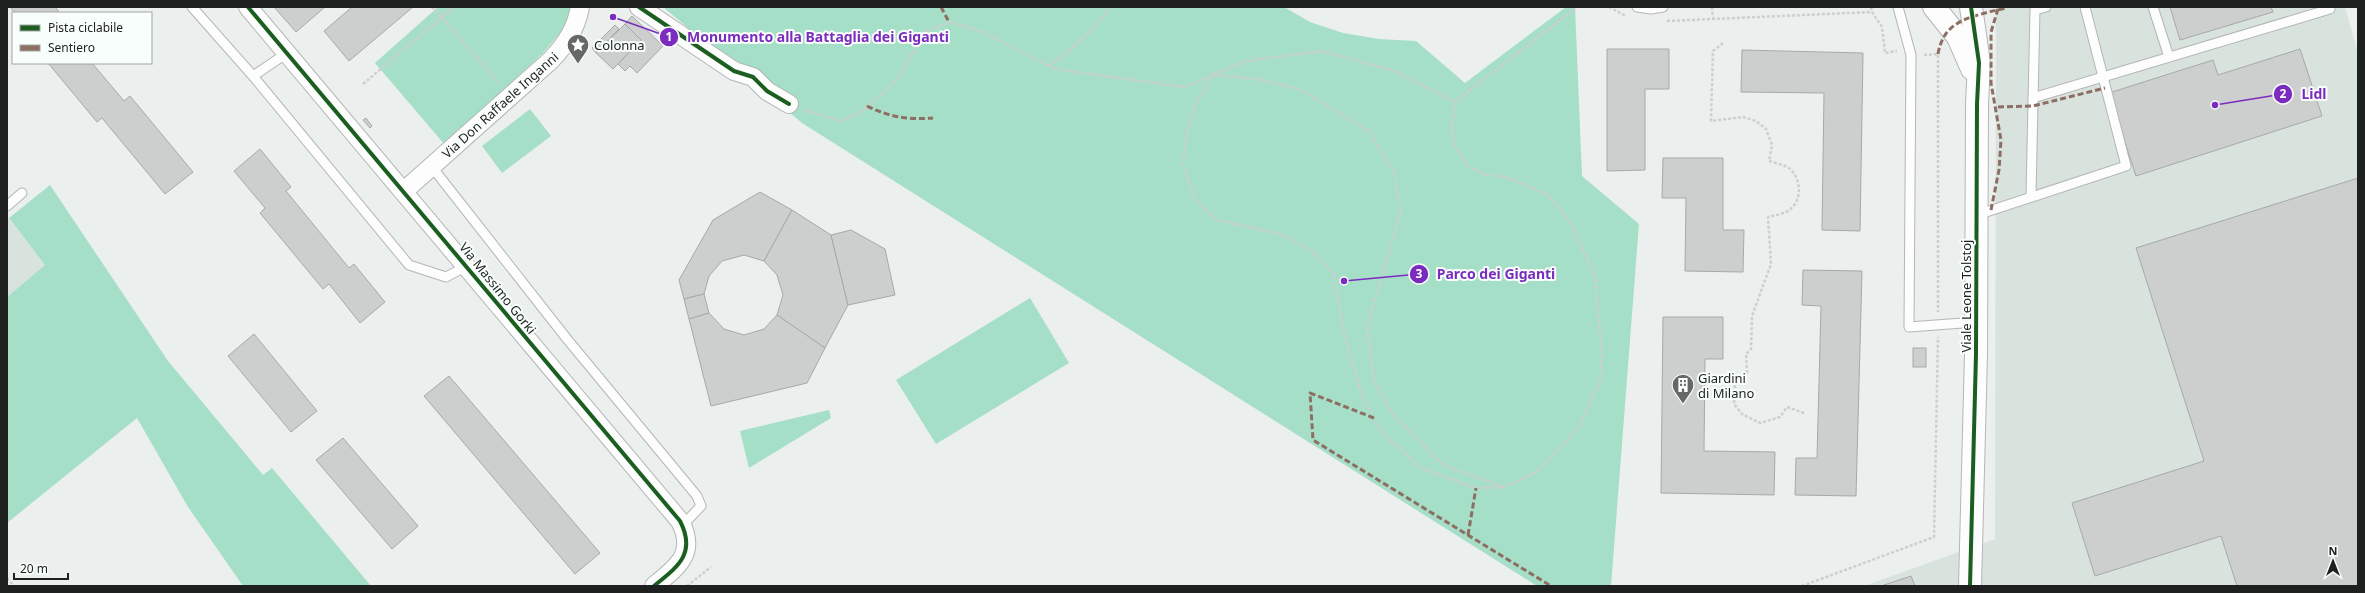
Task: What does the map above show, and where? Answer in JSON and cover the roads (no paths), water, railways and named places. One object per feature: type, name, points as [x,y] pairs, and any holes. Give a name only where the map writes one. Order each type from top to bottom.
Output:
[{"type":"street","name":"Via Massimo Gorki","points":[[248,7],[467,266],[682,526],[686,543],[683,560],[654,586]]},
{"type":"street","name":"Via Don Raffaele Inganni","points":[[404,191],[546,66],[564,46],[575,28],[580,7]]},
{"type":"street","points":[[639,7],[734,71],[753,77],[767,91],[789,104]]},
{"type":"street","name":"Viale Leone Tolstoj","points":[[1934,7],[1962,45],[1973,72],[1977,104]]},
{"type":"street","name":"Viale Leone Tolstoj","points":[[1971,7],[1980,63],[1977,104],[1976,322],[1971,585]]},
{"type":"lane","points":[[192,7],[253,76],[409,265],[446,277],[467,266]]},
{"type":"lane","points":[[1637,7],[1651,9],[1663,7]]},
{"type":"lane","points":[[1898,7],[1912,56],[1909,327],[1976,322]]},
{"type":"lane","points":[[2032,195],[2035,10],[2046,7]]},
{"type":"lane","points":[[1977,215],[2032,195],[2126,166],[2085,7]]},
{"type":"lane","points":[[2153,7],[2169,57]]},
{"type":"lane","points":[[2033,98],[2330,10],[2329,7]]},
{"type":"lane","points":[[253,76],[287,53]]},
{"type":"lane","points":[[432,167],[567,339],[697,496],[701,506],[682,526]]},
{"type":"lane","points":[[7,206],[22,193]]},
{"type":"place","name":"Monumento alla Battaglia dei Giganti","points":[[613,17]]},
{"type":"place","name":"Colonna","points":[[578,64]]},
{"type":"place","name":"Lidl","points":[[2215,105]]},
{"type":"place","name":"Parco dei Giganti","points":[[1344,281]]},
{"type":"place","name":"Giardini di Milano","points":[[1683,404]]}]
